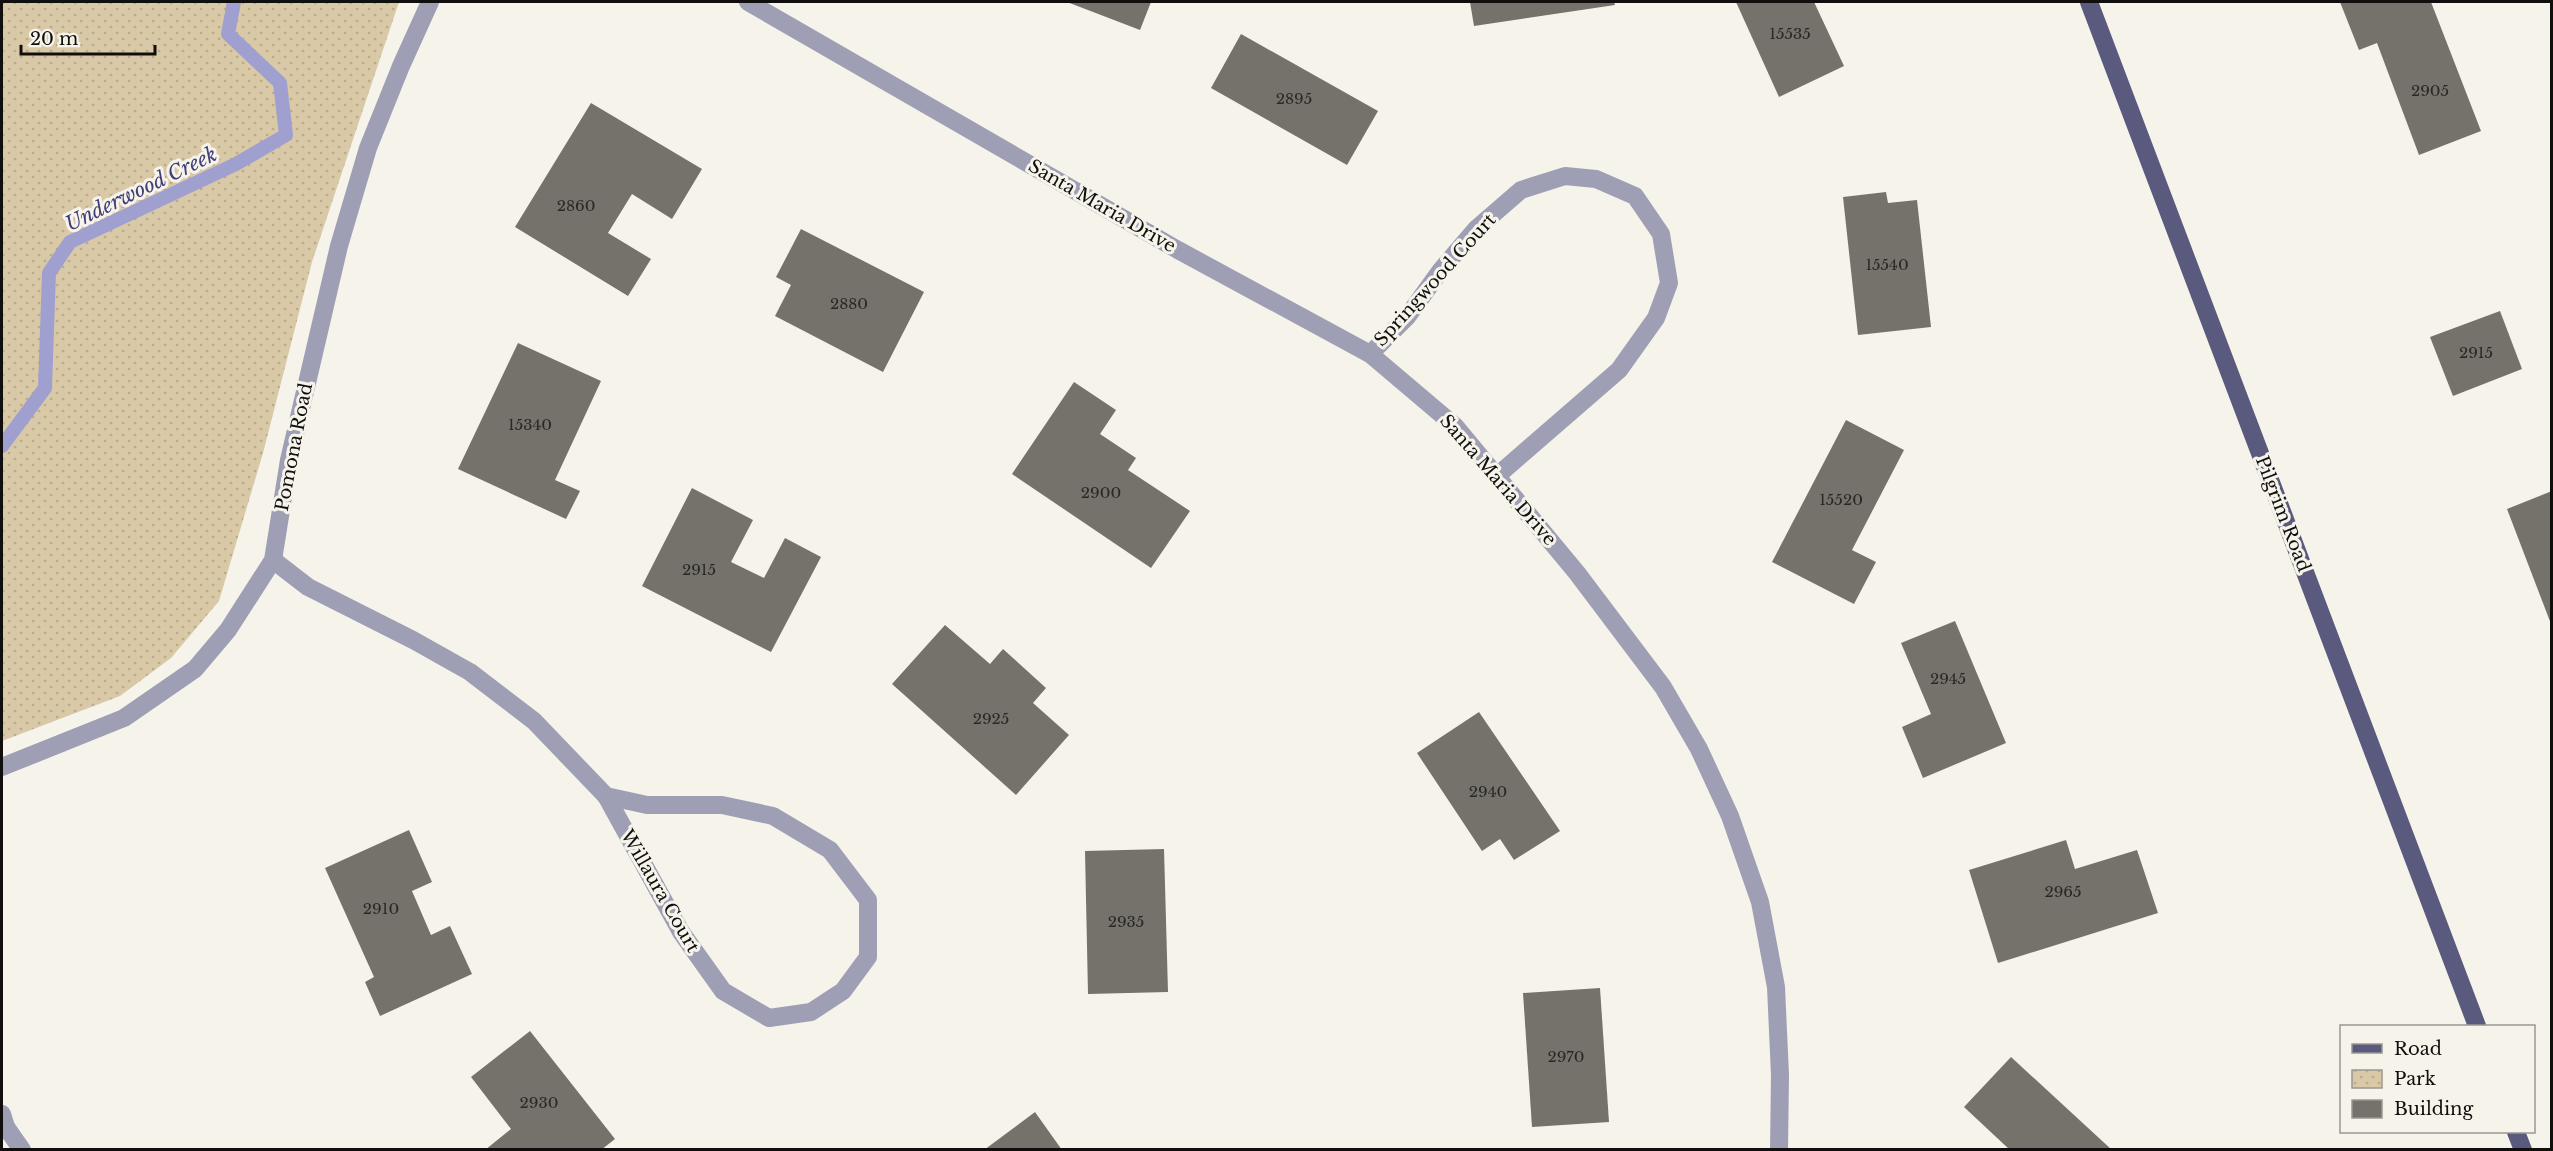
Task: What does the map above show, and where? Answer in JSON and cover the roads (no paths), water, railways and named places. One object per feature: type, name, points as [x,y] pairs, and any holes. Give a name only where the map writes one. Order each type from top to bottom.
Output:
[{"type":"main road","name":"Pilgrim Road","points":[[2090,2],[2477,1025]]},
{"type":"main road","points":[[2517,1133],[2523,1149]]},
{"type":"street","name":"Pomona Road","points":[[2,767],[124,718],[195,669],[228,630],[273,560],[289,460],[339,246],[368,148],[400,66],[430,2]]},
{"type":"street","name":"Santa Maria Drive","points":[[748,2],[1178,250],[1370,354],[1455,426],[1577,573],[1663,687],[1699,749],[1730,816],[1760,902],[1776,987],[1780,1075],[1779,1149]]},
{"type":"street","name":"Springwood Court","points":[[1370,354],[1407,316],[1441,270],[1476,229],[1521,190],[1565,176],[1596,179],[1635,196],[1661,234],[1669,283],[1656,318],[1619,370],[1498,475]]},
{"type":"street","name":"Willaura Court","points":[[273,560],[308,587],[413,640],[470,672],[534,721],[606,796],[681,932],[723,991],[769,1018],[811,1012],[843,991],[868,957],[868,900],[830,850],[773,816],[722,805],[647,805],[606,796]]},
{"type":"street","points":[[2,1114],[6,1127],[22,1149]]},
{"type":"waterway","name":"Underwood Creek","points":[[2,446],[45,388],[49,273],[70,242],[236,164],[286,135],[280,83],[228,34],[234,2]]}]
